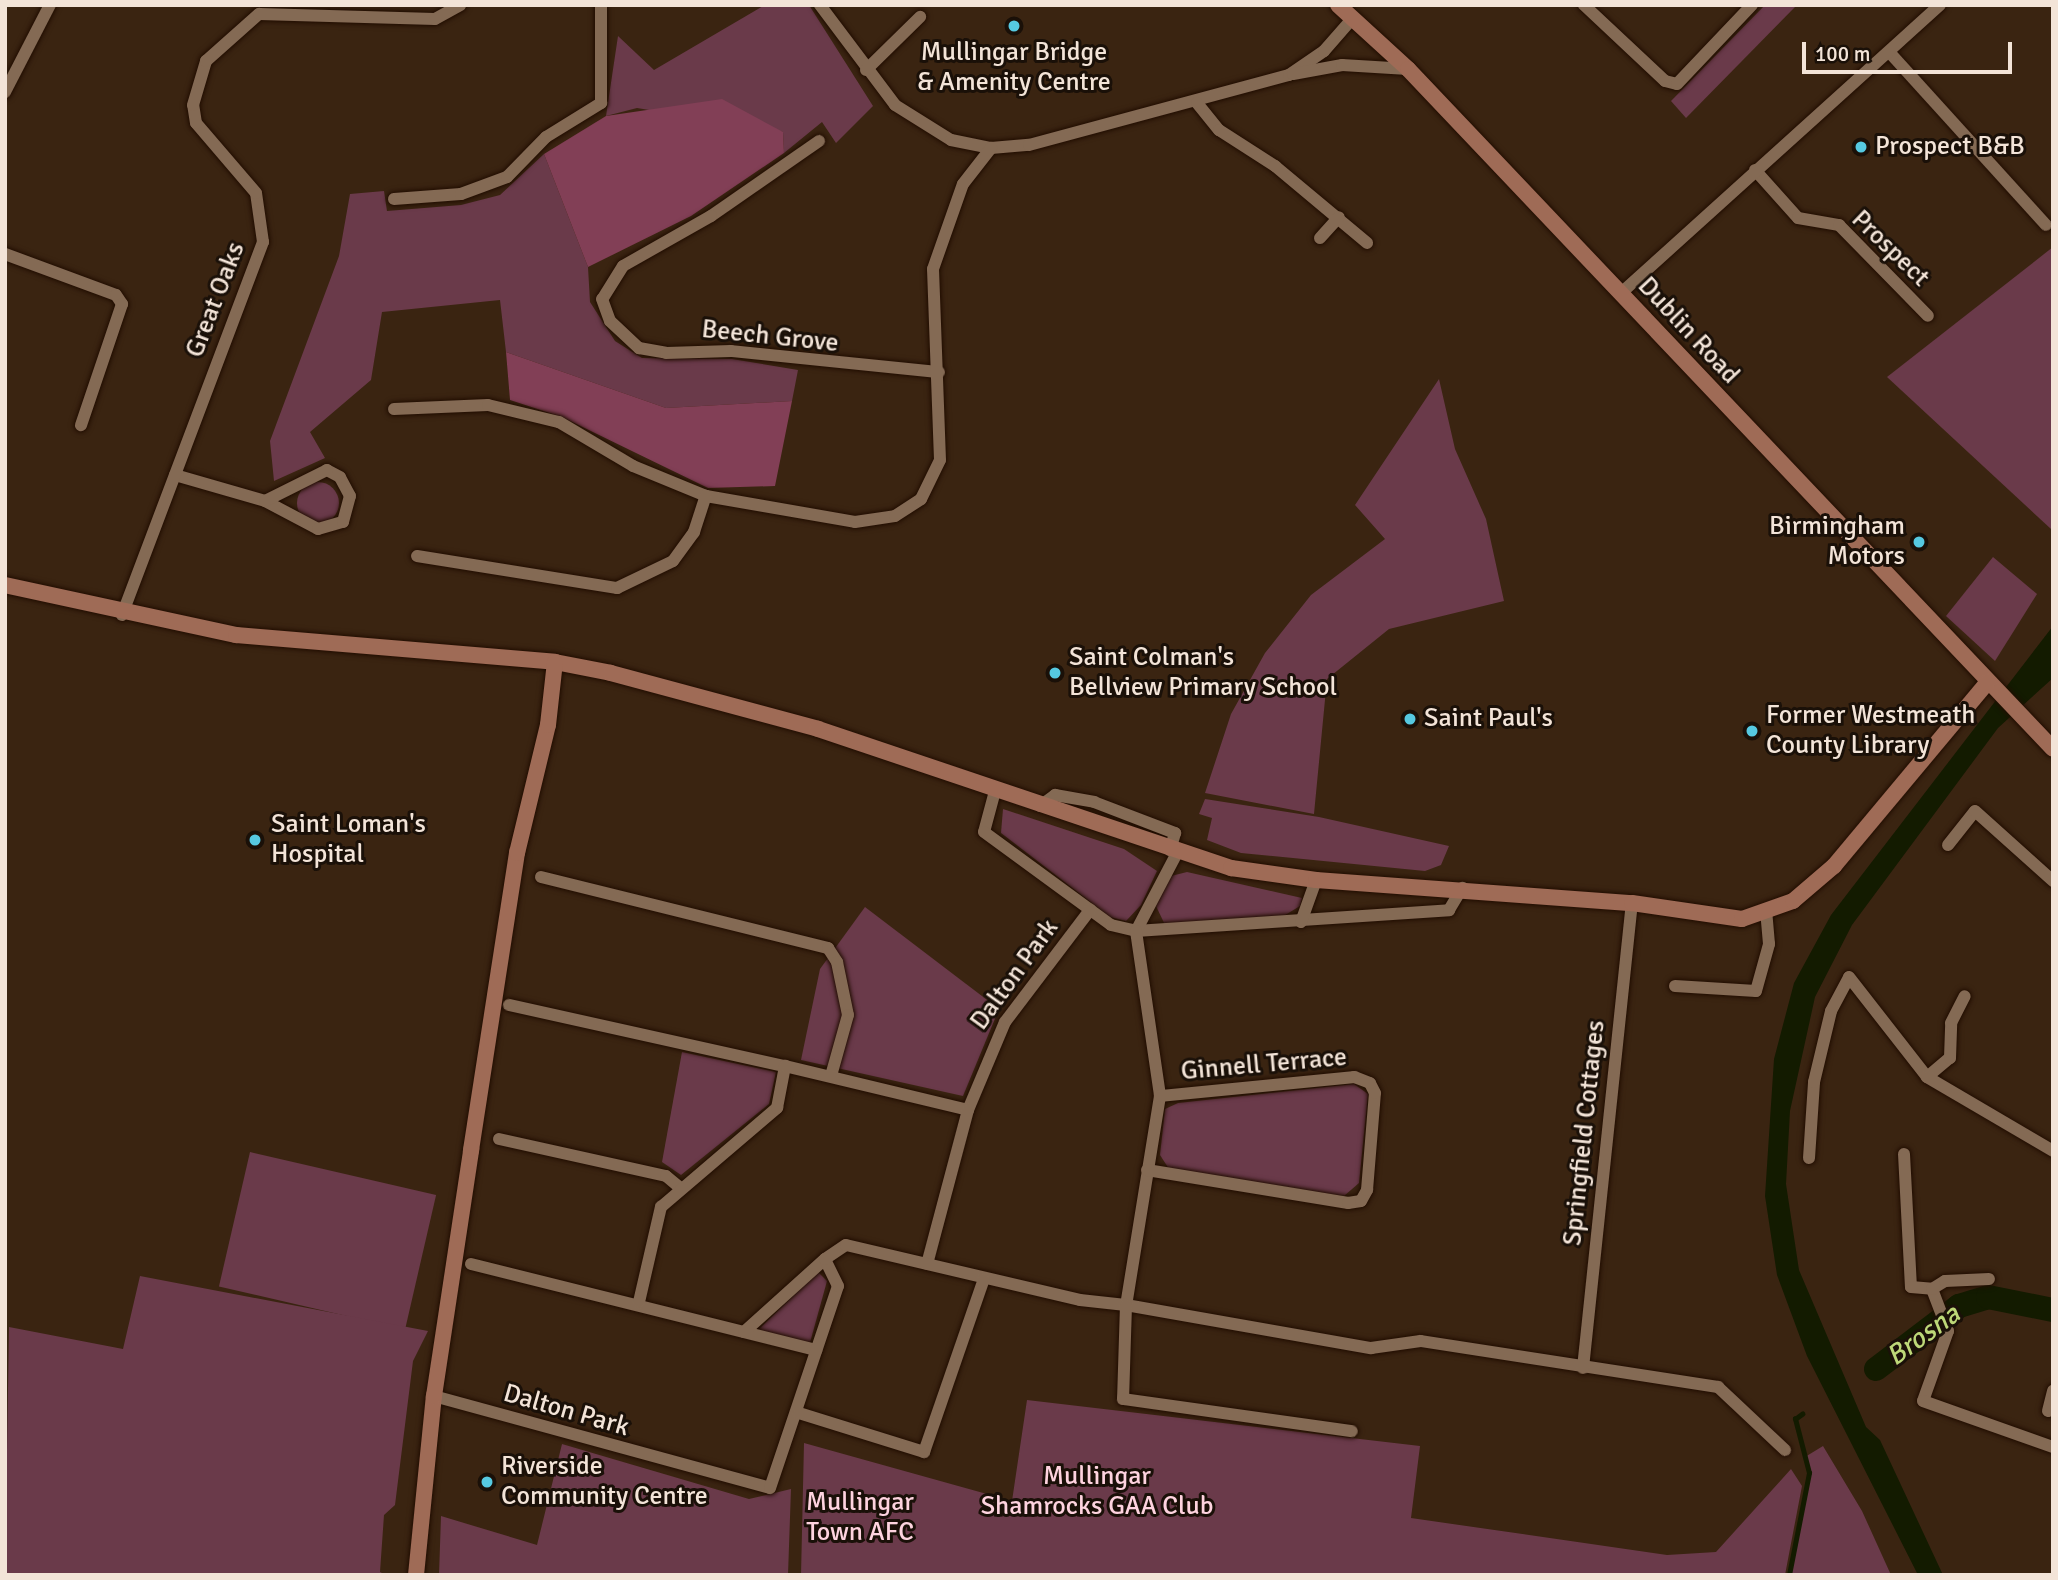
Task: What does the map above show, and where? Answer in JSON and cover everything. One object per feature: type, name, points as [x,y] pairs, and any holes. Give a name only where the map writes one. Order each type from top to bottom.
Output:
[{"type":"street","points":[[5,92],[50,5]]},
{"type":"street","name":"Great Oaks","points":[[122,615],[265,225],[256,193],[196,123],[193,105],[206,61],[259,14],[435,19],[460,5]]},
{"type":"street","points":[[394,199],[461,194],[507,177],[545,137],[601,103],[601,5]]},
{"type":"street","points":[[820,5],[895,105],[928,130],[991,148],[1029,145],[1197,103],[1289,75],[1342,65],[1408,69]]},
{"type":"street","name":"Dublin Road","points":[[1338,5],[1408,69],[1619,295],[2053,749]]},
{"type":"street","points":[[1584,5],[1665,81],[1677,84],[1752,5]]},
{"type":"street","points":[[1619,295],[1940,5]]},
{"type":"street","points":[[866,69],[920,17]]},
{"type":"street","points":[[1289,75],[1324,51],[1352,19]]},
{"type":"street","points":[[1890,53],[2046,225]]},
{"type":"street","points":[[1197,103],[1219,130],[1339,217],[1367,243]]},
{"type":"street","name":"Beech Grove","points":[[819,141],[712,216],[623,266],[610,277],[602,299],[610,321],[639,348],[666,353],[731,351],[939,372]]},
{"type":"street","points":[[394,409],[488,405],[559,422],[633,466],[706,496],[855,522],[895,516],[934,480],[939,372],[931,331],[933,269],[958,196],[991,148]]},
{"type":"street","name":"Prospect","points":[[1755,170],[1798,218],[1839,225],[1928,316]]},
{"type":"street","points":[[1320,239],[1339,217]]},
{"type":"street","points":[[5,254],[116,295],[122,304],[81,425]]},
{"type":"street","points":[[175,475],[265,501],[328,529],[343,522],[349,496],[340,477],[327,470],[265,501]]},
{"type":"street","points":[[417,556],[617,588],[673,561],[694,532],[706,496]]},
{"type":"street","points":[[5,586],[122,615],[236,635],[555,662],[818,729],[1173,851],[1316,880],[1462,888],[1632,903],[1742,919],[1793,901],[1834,866],[1994,688]]},
{"type":"street","points":[[416,1575],[434,1396],[517,853],[548,725],[555,662]]},
{"type":"street","points":[[995,790],[984,832],[1090,910],[1136,931],[1449,911],[1462,888]]},
{"type":"street","points":[[1948,845],[1975,811],[2053,881]]},
{"type":"street","points":[[1136,931],[1173,851]]},
{"type":"street","points":[[541,877],[828,948],[837,962],[848,1015],[831,1076]]},
{"type":"street","points":[[1301,922],[1316,880]]},
{"type":"street","name":"Springfield Cottages","points":[[1583,1367],[1632,903]]},
{"type":"street","name":"Dalton Park","points":[[926,1264],[968,1110],[1005,1022],[1090,910]]},
{"type":"street","points":[[1675,986],[1756,991],[1769,944],[1766,912]]},
{"type":"street","name":"Ginnell Terrace","points":[[1136,931],[1160,1096],[1126,1305],[1124,1399],[1352,1431]]},
{"type":"street","points":[[1809,1158],[1814,1082],[1831,1011],[1849,977],[1927,1077],[2053,1151]]},
{"type":"street","points":[[1927,1077],[1950,1058],[1951,1023],[1965,996]]},
{"type":"street","points":[[509,1005],[831,1076],[968,1110]]},
{"type":"street","points":[[639,1302],[661,1207],[679,1187],[777,1108],[785,1066]]},
{"type":"street","name":"Ginnell Terrace","points":[[1147,1170],[1348,1203],[1361,1201],[1367,1190],[1375,1093],[1370,1083],[1354,1077],[1160,1096]]},
{"type":"street","points":[[499,1139],[666,1176],[679,1187]]},
{"type":"street","points":[[1904,1154],[1911,1287],[1932,1289],[1945,1281],[1989,1279]]},
{"type":"street","points":[[744,1332],[825,1259],[846,1245],[984,1279],[1371,1348],[1421,1341],[1718,1387],[1785,1450]]},
{"type":"street","name":"Dalton Park","points":[[434,1396],[760,1490],[775,1480],[799,1413],[816,1350],[838,1286],[825,1259]]},
{"type":"street","points":[[471,1264],[639,1302],[816,1350]]},
{"type":"street","points":[[799,1413],[924,1452],[984,1279]]},
{"type":"street","points":[[1932,1289],[1948,1331],[1923,1402],[2053,1447]]},
{"type":"street","points":[[2048,1411],[2053,1391]]},
{"type":"green space","points":[[765,5],[809,5],[873,106],[836,143],[822,122],[784,153],[783,132],[637,108],[606,116],[618,36],[654,70]]},
{"type":"green space","points":[[1765,5],[1797,5],[1686,118],[1671,101]]},
{"type":"green space","points":[[544,154],[588,267],[590,302],[615,341],[642,358],[732,359],[798,370],[792,401],[666,408],[506,352],[500,300],[382,312],[371,380],[310,432],[325,458],[274,481],[270,441],[339,256],[350,194],[384,191],[387,211],[461,205],[500,195]]},
{"type":"green space","points":[[2053,247],[2053,527],[2051,529],[1887,377]]},
{"type":"green space","points":[[1439,379],[1455,449],[1486,519],[1504,601],[1389,629],[1327,679],[1314,814],[1205,793],[1231,714],[1265,653],[1311,595],[1385,539],[1355,505]]},
{"type":"green space","points":[[318,482],[333,488],[339,503],[333,518],[318,524],[303,518],[297,503],[303,488]]},
{"type":"green space","points":[[1993,557],[2037,594],[1995,661],[1946,616]]},
{"type":"green space","points":[[1205,799],[1319,817],[1449,846],[1441,865],[1425,871],[1241,853],[1207,840],[1212,818],[1199,814]]},
{"type":"green space","points":[[1003,809],[1124,849],[1157,871],[1141,905],[1126,921],[1110,917],[1001,833]]},
{"type":"green space","points":[[1187,872],[1302,898],[1300,906],[1282,917],[1166,927],[1156,906],[1171,876]]},
{"type":"green space","points":[[865,907],[999,1009],[963,1096],[801,1060],[820,969]]},
{"type":"green space","points":[[682,1052],[776,1072],[769,1104],[681,1175],[662,1162]]},
{"type":"green space","points":[[1354,1084],[1368,1094],[1359,1183],[1344,1196],[1169,1169],[1160,1155],[1165,1109],[1178,1103]]},
{"type":"green space","points":[[250,1152],[436,1195],[405,1329],[219,1286]]},
{"type":"green space","points":[[818,1272],[827,1281],[808,1350],[754,1334]]},
{"type":"green space","points":[[140,1276],[428,1331],[413,1361],[395,1505],[384,1515],[380,1572],[386,1575],[5,1575],[9,1327],[123,1349]]},
{"type":"green space","name":"Mullingar Shamrocks GAA Club","points":[[1027,1400],[1420,1446],[1411,1518],[1667,1555],[1716,1552],[1791,1469],[1802,1486],[1785,1575],[801,1575],[804,1443],[1012,1501]]},
{"type":"green space","points":[[562,1444],[749,1499],[791,1489],[788,1575],[439,1575],[441,1516],[537,1545]]},
{"type":"green space","points":[[1823,1446],[1862,1511],[1891,1575],[1789,1575],[1809,1473],[1805,1457]]},
{"type":"shaded area","points":[[722,99],[783,132],[784,153],[691,216],[588,267],[544,154],[606,116]]},
{"type":"shaded area","points":[[506,352],[666,408],[792,401],[775,486],[708,488],[562,417],[510,400]]},
{"type":"shaded area","points":[[2053,626],[2053,678],[1998,728],[1852,925],[1815,997],[1790,1111],[1786,1184],[1799,1270],[1866,1427],[1880,1440],[1943,1575],[1918,1575],[1807,1356],[1777,1275],[1765,1196],[1774,1059],[1794,983],[1831,915]]},
{"type":"waterway","name":"Brosna","points":[[1876,1369],[1959,1306],[1988,1297],[2053,1310]]},
{"type":"waterway","name":"Brosna","points":[[1789,1575],[1809,1473],[1795,1419],[1802,1414]]},
{"type":"place","name":"Mullingar Bridge & Amenity Centre","points":[[1014,26]]},
{"type":"place","name":"Prospect B&B","points":[[1861,147]]},
{"type":"place","name":"Birmingham Motors","points":[[1919,542]]},
{"type":"place","name":"Saint Colman's Bellview Primary School","points":[[1055,673]]},
{"type":"place","name":"Saint Paul's","points":[[1410,719]]},
{"type":"place","name":"Former Westmeath County Library","points":[[1752,731]]},
{"type":"place","name":"Saint Loman's Hospital","points":[[255,840]]},
{"type":"place","name":"Riverside Community Centre","points":[[487,1482]]},
{"type":"park label","name":"Mullingar Town AFC","points":[[860,1518]]}]
